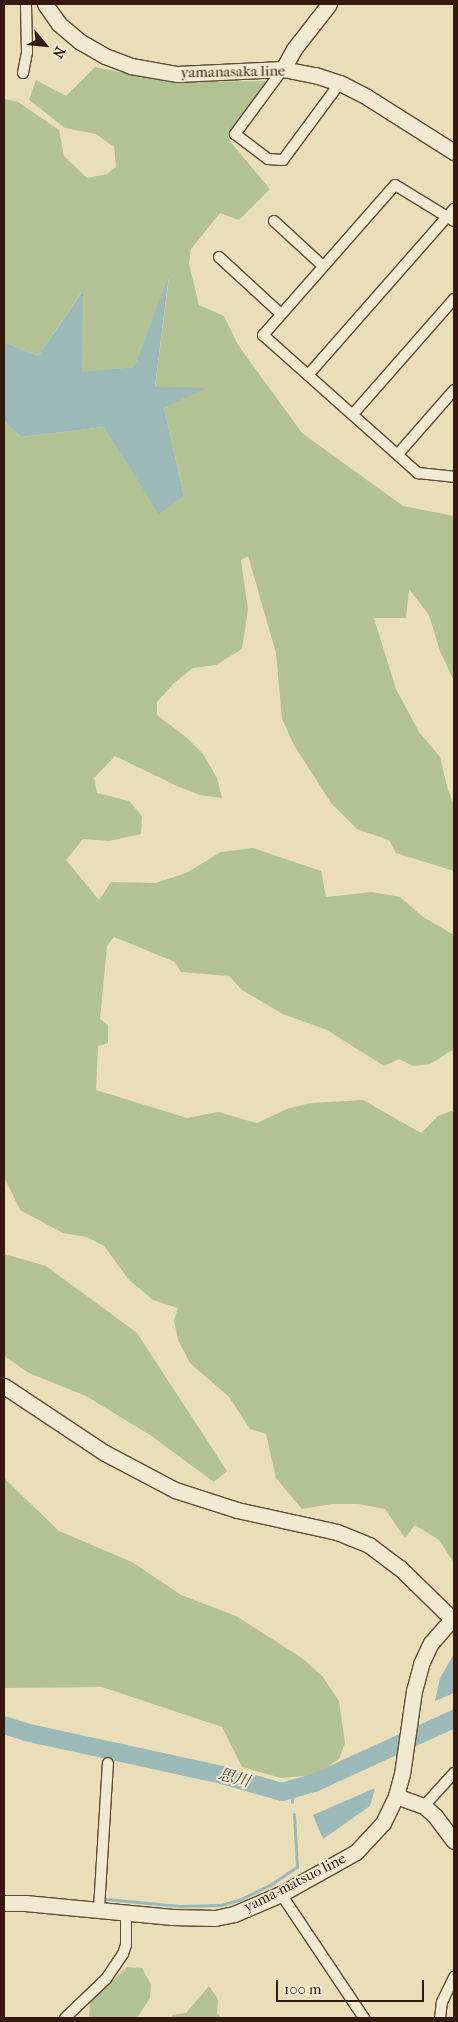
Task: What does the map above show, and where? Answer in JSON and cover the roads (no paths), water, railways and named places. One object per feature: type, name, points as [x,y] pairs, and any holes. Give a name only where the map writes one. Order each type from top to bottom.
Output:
[{"type":"main road","name":"yamanasaka line","points":[[45,4],[59,24],[78,41],[105,56],[131,66],[177,74],[284,69],[315,75],[340,83],[454,152]]},
{"type":"main road","points":[[284,69],[294,49],[329,4]]},
{"type":"main road","points":[[4,1386],[105,1453],[175,1490],[228,1507],[337,1532],[369,1545],[400,1568],[453,1618]]},
{"type":"main road","name":"yama-matsuo line","points":[[4,1903],[126,1911],[172,1917],[214,1918],[234,1914],[281,1894],[356,1852],[383,1823],[396,1796],[421,1664],[431,1643],[453,1618]]},
{"type":"main road","points":[[396,1796],[424,1806],[436,1816],[454,1841]]},
{"type":"street","points":[[23,73],[27,52],[26,4]]},
{"type":"street","points":[[284,69],[235,134],[268,159],[282,160],[340,83]]},
{"type":"street","points":[[308,375],[452,216],[395,186],[263,334],[308,375],[398,454],[418,473],[454,477]]},
{"type":"street","points":[[274,221],[323,266]]},
{"type":"street","points":[[219,257],[281,314]]},
{"type":"street","points":[[353,414],[454,299]]},
{"type":"street","points":[[398,454],[454,390]]},
{"type":"street","points":[[99,1909],[108,1763]]},
{"type":"street","points":[[424,1806],[454,1773]]},
{"type":"street","points":[[281,1894],[364,2018]]},
{"type":"street","points":[[65,2018],[106,1978],[123,1954],[126,1945],[126,1911]]},
{"type":"street","points":[[440,2018],[442,2002],[454,1977]]},
{"type":"water","points":[[169,275],[155,387],[206,388],[164,408],[184,496],[159,514],[104,427],[21,437],[4,421],[4,342],[38,356],[83,291],[82,372],[134,367]]},
{"type":"water","points":[[454,1654],[454,1693],[435,1701],[440,1678]]},
{"type":"water","points":[[375,1788],[370,1806],[323,1839],[313,1815]]},
{"type":"waterway","name":"思川","points":[[4,1725],[25,1732],[222,1775],[282,1792],[314,1783],[454,1719]]},
{"type":"waterway","points":[[292,1802],[293,1791]]},
{"type":"waterway","points":[[106,1899],[180,1906],[221,1905],[239,1900],[270,1885],[297,1867],[294,1814]]}]
